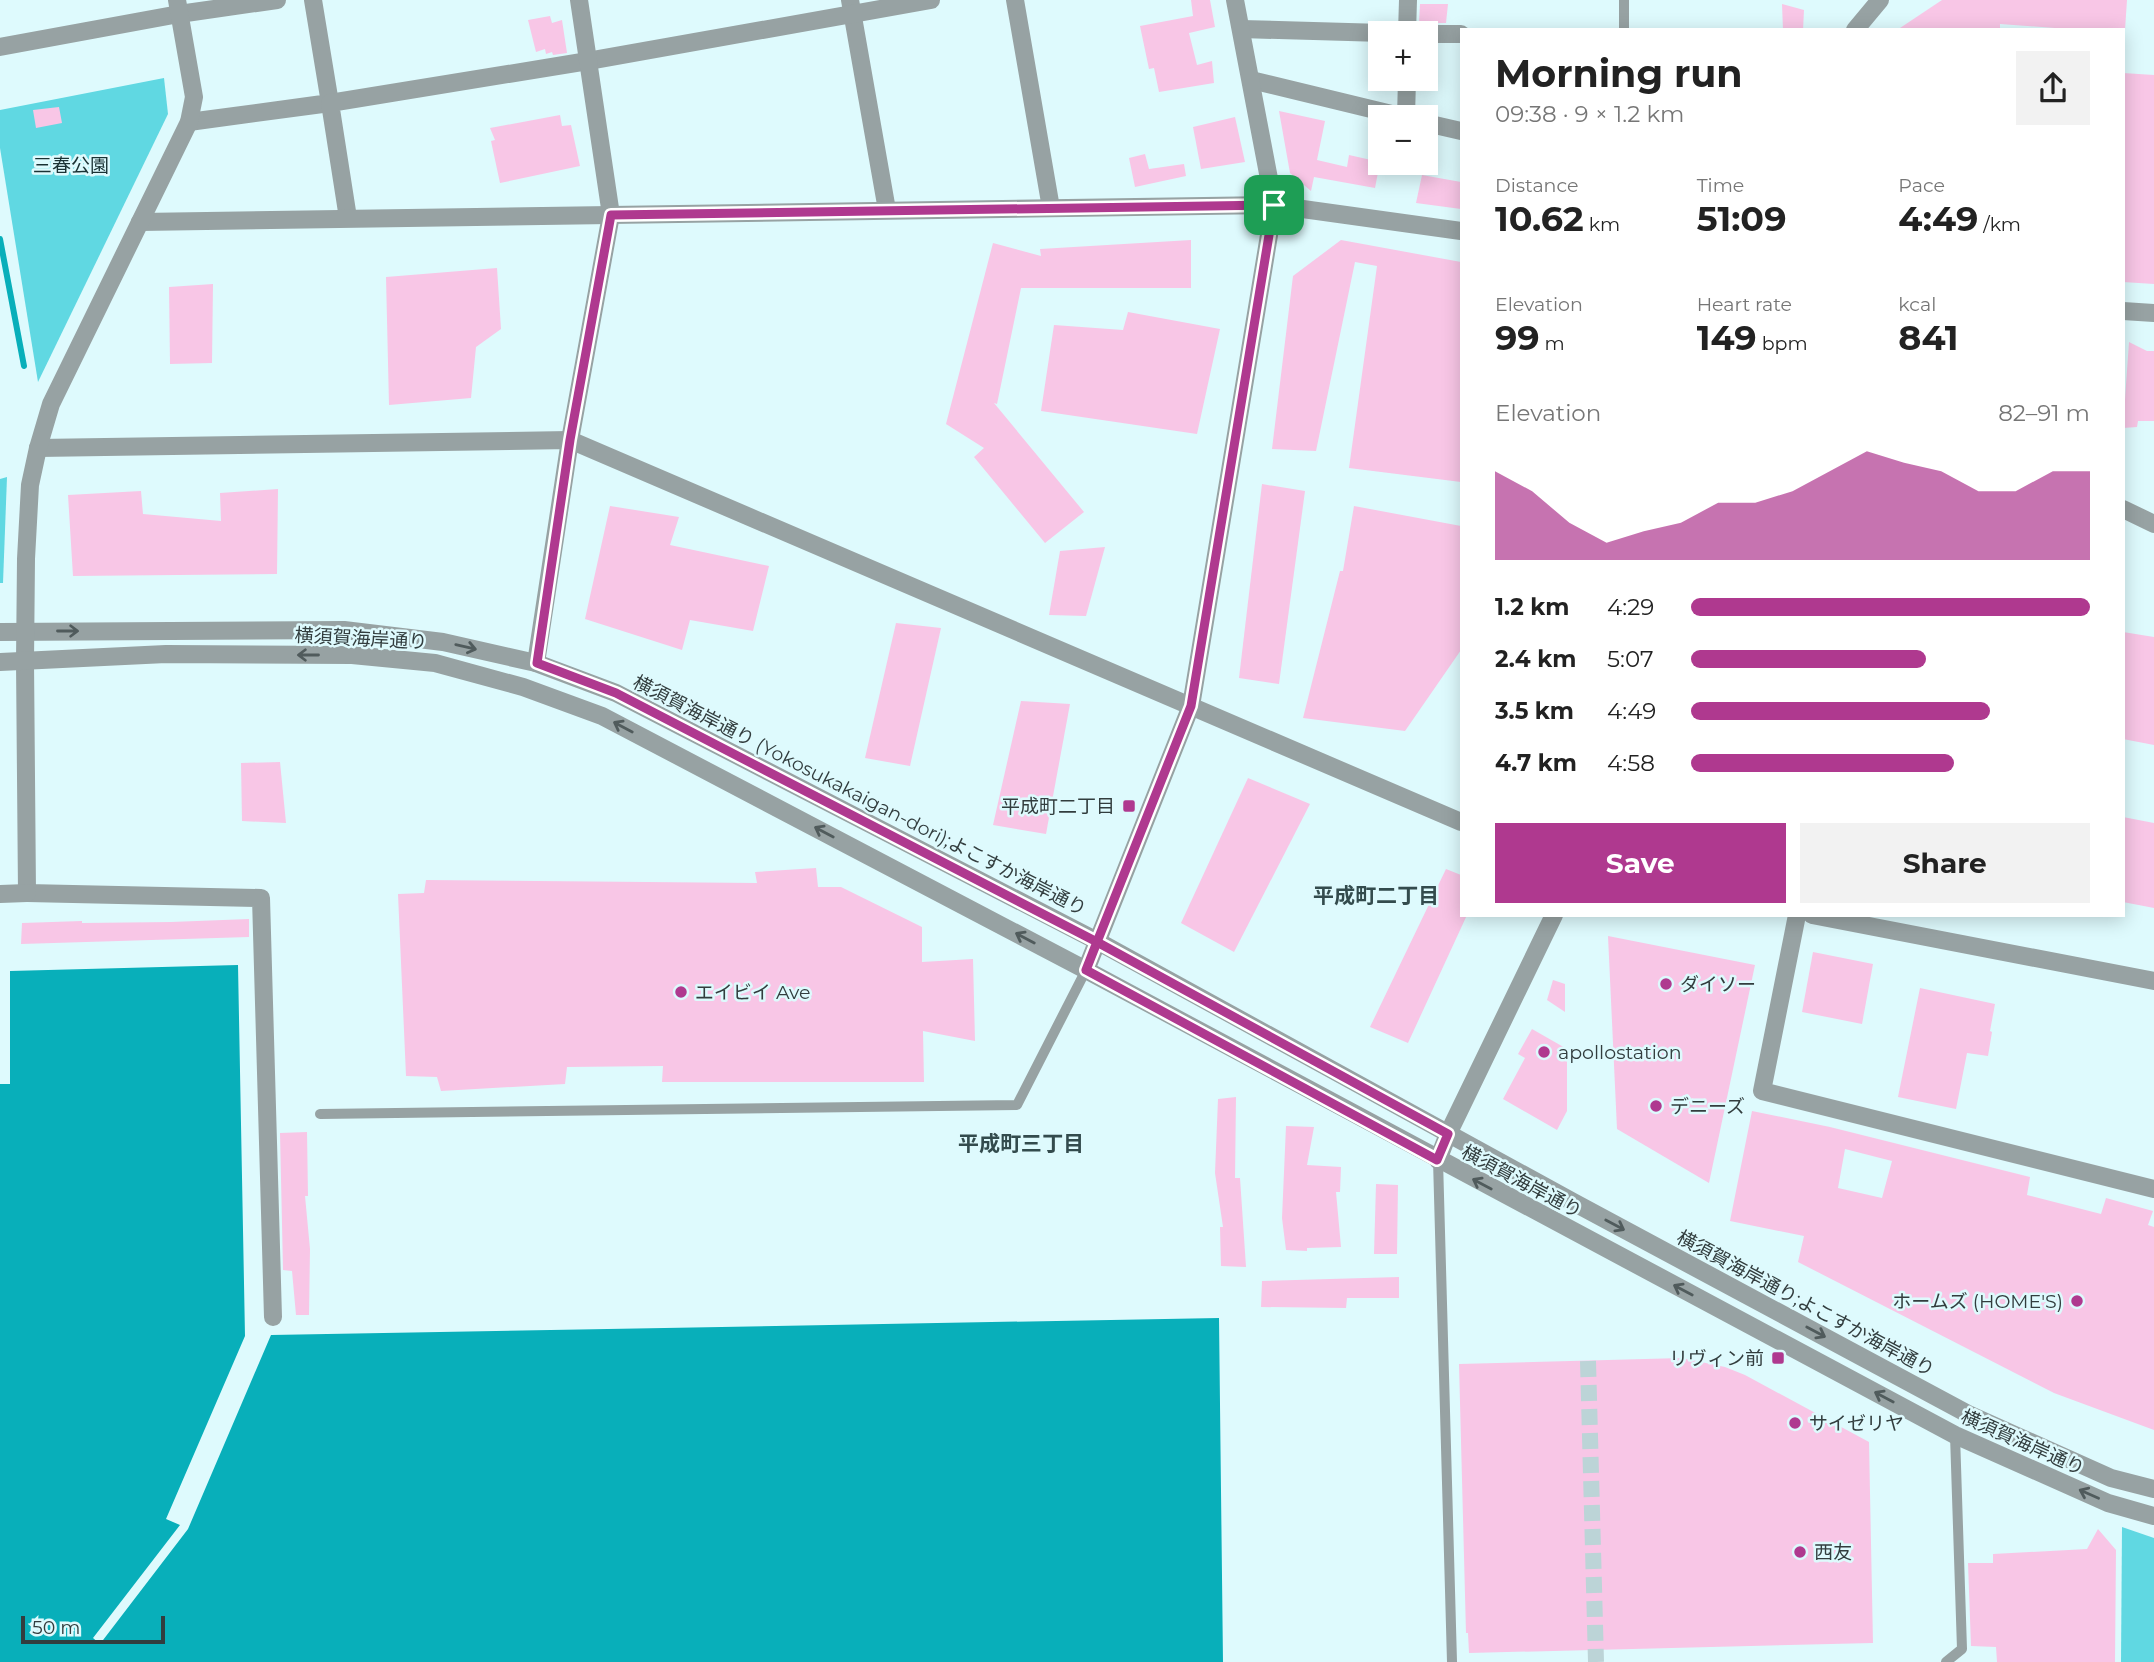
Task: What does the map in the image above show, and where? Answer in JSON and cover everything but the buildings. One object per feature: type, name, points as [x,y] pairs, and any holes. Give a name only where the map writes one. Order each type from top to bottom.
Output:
[{"type":"street","points":[[0,47],[178,7],[277,0]]},
{"type":"street","points":[[313,0],[348,218]]},
{"type":"street","points":[[537,663],[570,440],[611,215],[579,0]]},
{"type":"street","points":[[189,122],[330,103],[588,61],[851,7],[931,0]]},
{"type":"street","points":[[1015,0],[1051,208]]},
{"type":"street","points":[[1086,970],[1191,706],[1274,205],[1236,0]]},
{"type":"street","points":[[1407,21],[1408,0]]},
{"type":"street","points":[[1856,28],[1880,0]]},
{"type":"street","points":[[27,893],[25,631],[30,485],[37,448],[51,404],[189,122],[194,97],[178,7]]},
{"type":"street","points":[[851,7],[887,211]]},
{"type":"street","points":[[1241,29],[1368,33]]},
{"type":"street","points":[[1438,34],[1460,34]]},
{"type":"street","points":[[1251,80],[1368,108]]},
{"type":"street","points":[[1438,126],[1460,131]]},
{"type":"street","points":[[140,222],[1274,205],[1460,231]]},
{"type":"street","points":[[2125,311],[2154,313]]},
{"type":"street","points":[[37,448],[570,440],[1460,822]]},
{"type":"street","points":[[2125,510],[2154,524]]},
{"type":"street","name":"横須賀海岸通り (Yokosukakaigan-dori);よこすか海岸通り","points":[[0,632],[344,630],[443,642],[537,663],[616,693],[1097,942],[1448,1134]]},
{"type":"street","name":"横須賀海岸通り","points":[[0,662],[166,654],[352,655],[435,663],[523,687],[602,716],[1086,970],[1955,1436],[2108,1503],[2154,1516]]},
{"type":"street","points":[[0,894],[261,898],[273,1317]]},
{"type":"street","points":[[1437,1160],[1553,917]]},
{"type":"street","points":[[1797,917],[1762,1091],[2154,1189]]},
{"type":"street","points":[[1822,917],[2154,981]]},
{"type":"street","name":"横須賀海岸通り;よこすか海岸通り","points":[[1448,1134],[1968,1414],[2111,1478],[2154,1489]]},
{"type":"lane","points":[[1624,0],[1624,28]]},
{"type":"lane","points":[[320,1114],[1017,1105],[1086,970]]},
{"type":"lane","points":[[1437,1160],[1452,1662]]},
{"type":"lane","points":[[1946,1662],[1962,1649],[1955,1436]]},
{"type":"green space","name":"三春公園","points":[[164,78],[168,114],[38,382],[0,148],[0,110]]},
{"type":"green space","points":[[7,477],[3,583],[0,583],[0,479]]},
{"type":"green space","points":[[2122,1527],[2154,1538],[2154,1662],[2121,1662]]},
{"type":"shaded area","points":[[238,965],[245,1336],[166,1519],[180,1525],[93,1638],[100,1644],[188,1529],[271,1335],[1219,1318],[1223,1662],[0,1662],[0,1084],[10,1084],[10,971]]},
{"type":"waterway","points":[[0,239],[24,366]]},
{"type":"tunnel","points":[[1588,1361],[1596,1662]]},
{"type":"place","name":"平成町二丁目","points":[[1129,806]]},
{"type":"place","name":"ダイソー","points":[[1666,984]]},
{"type":"place","name":"エイビイ Ave","points":[[681,992]]},
{"type":"place","name":"apollostation","points":[[1544,1052]]},
{"type":"place","name":"デニーズ","points":[[1656,1106]]},
{"type":"place","name":"ホームズ (HOME'S)","points":[[2077,1301]]},
{"type":"place","name":"リヴィン前","points":[[1778,1358]]},
{"type":"place","name":"サイゼリヤ","points":[[1795,1423]]},
{"type":"place","name":"西友","points":[[1800,1552]]},
{"type":"district","name":"平成町二丁目","points":[[1376,896]]},
{"type":"district","name":"平成町三丁目","points":[[1021,1144]]},
{"type":"route","points":[[1274,205],[611,215],[570,440],[537,663],[616,693],[1097,942],[1086,970],[1437,1160],[1448,1134],[1097,942],[1191,706],[1274,205]]}]
